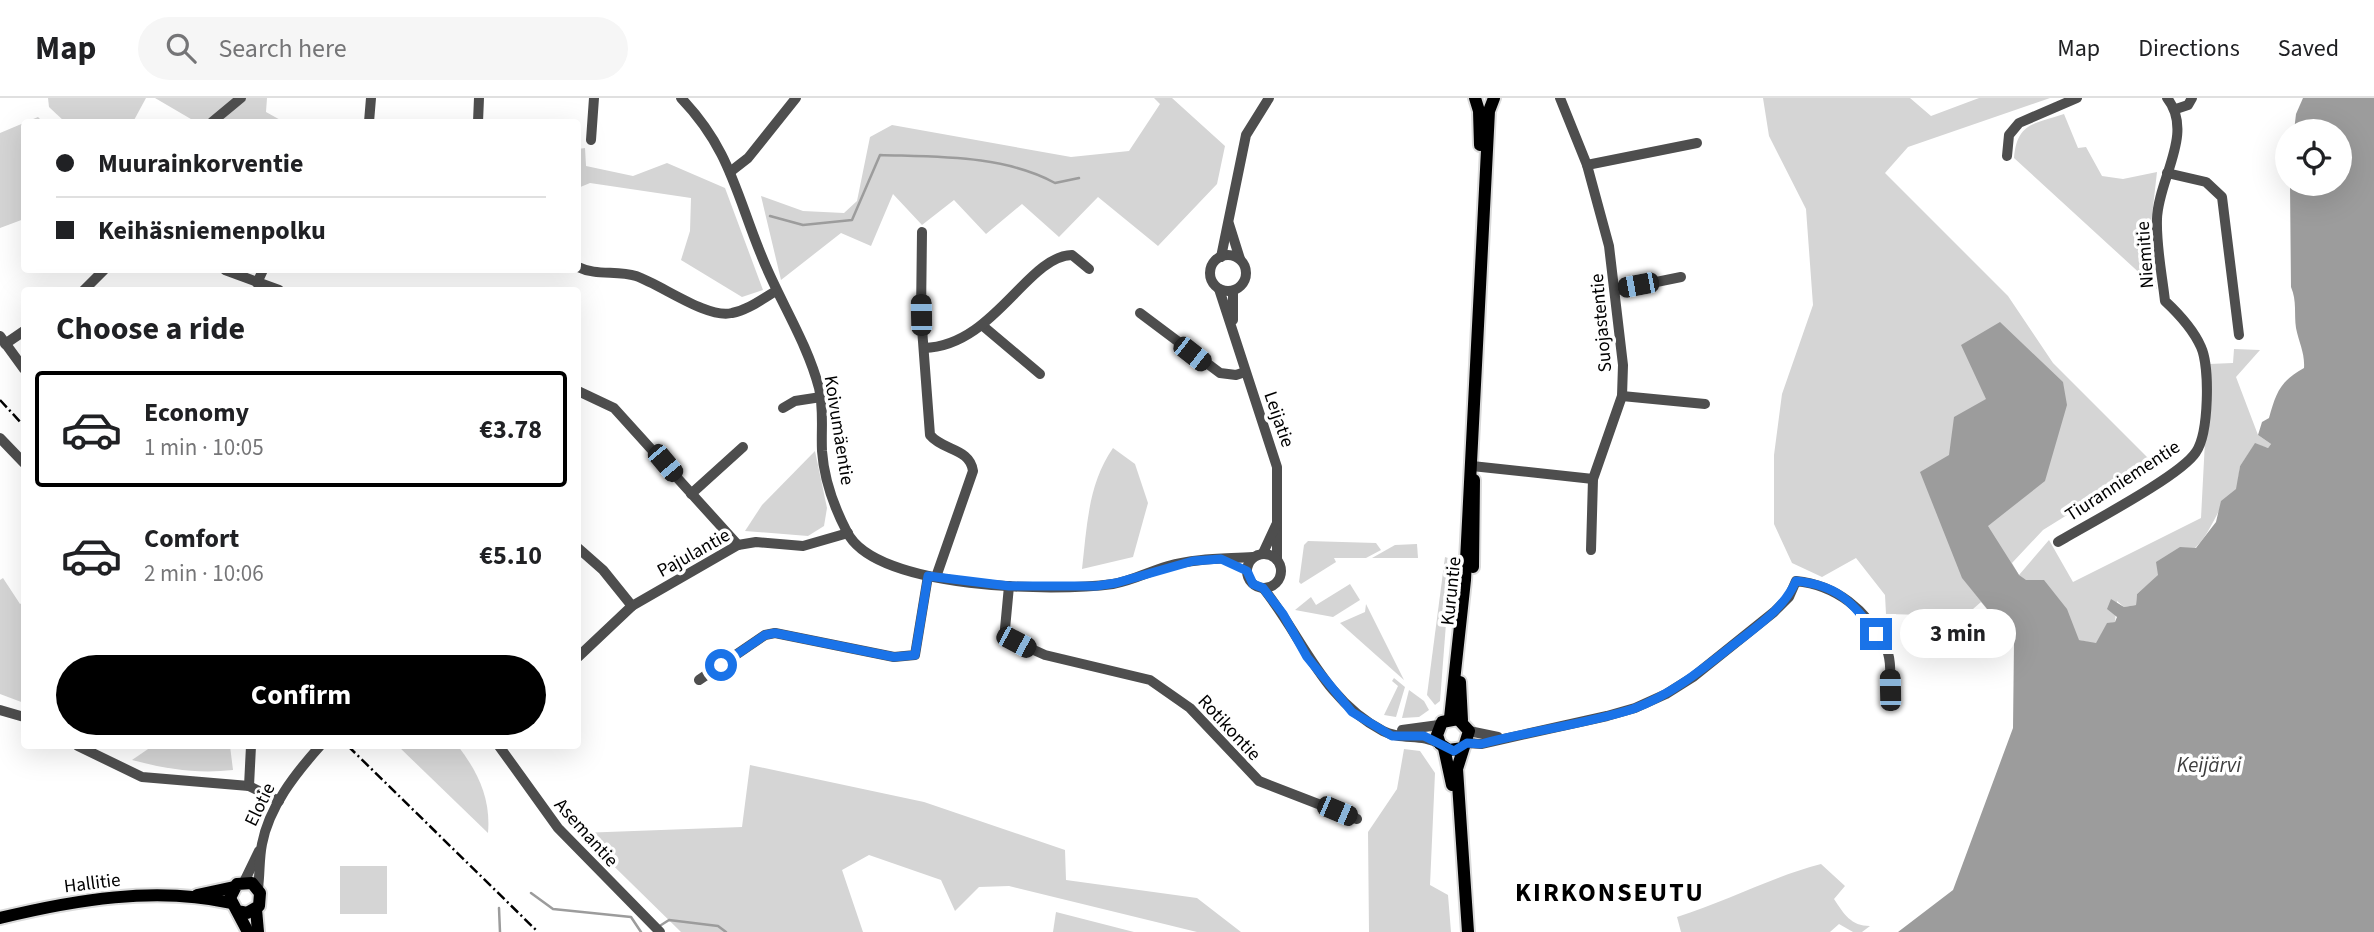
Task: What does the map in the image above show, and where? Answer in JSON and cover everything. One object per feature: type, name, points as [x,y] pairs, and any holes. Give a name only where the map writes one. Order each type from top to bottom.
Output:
[{"type":"main road","name":"Kuruntie","points":[[1475,98],[1479,111],[1481,215]]},
{"type":"main road","name":"Kuruntie","points":[[1468,932],[1457,769],[1458,731],[1466,501],[1472,466],[1481,215],[1489,111],[1494,98]]},
{"type":"main road","name":"Kuruntie","points":[[1458,731],[1437,735],[1442,746],[1461,834]]},
{"type":"main road","points":[[1442,746],[1454,751],[1458,731]]},
{"type":"main road","points":[[234,907],[247,913],[256,909],[261,902],[258,888],[239,884],[234,907],[248,932]]},
{"type":"main road","name":"Hallitie","points":[[0,918],[89,901],[191,896],[239,884]]},
{"type":"main road","name":"Hallitie","points":[[191,896],[234,907]]},
{"type":"main road","points":[[256,909],[258,932]]},
{"type":"street","points":[[216,119],[241,98]]},
{"type":"street","points":[[369,119],[371,98]]},
{"type":"street","points":[[478,119],[479,98]]},
{"type":"street","points":[[591,140],[594,98]]},
{"type":"street","name":"Koivumäentie","points":[[681,98],[717,141],[776,291],[810,360],[821,397],[827,479],[848,533],[866,553],[932,577],[1009,586],[1116,583],[1168,566],[1252,558]]},
{"type":"street","points":[[730,172],[748,158],[796,98]]},
{"type":"street","name":"Leijatie","points":[[1269,98],[1246,135],[1221,257],[1210,270],[1210,277],[1219,289],[1234,331],[1277,467],[1277,560]]},
{"type":"street","name":"Suojastentie","points":[[1560,98],[1587,165],[1611,254],[1617,289],[1623,365],[1622,396],[1593,479],[1591,550]]},
{"type":"street","points":[[2007,156],[2009,135],[2019,124],[2077,98]]},
{"type":"street","points":[[2167,98],[2176,109],[2188,106],[2192,98]]},
{"type":"street","name":"Niemitie","points":[[2176,109],[2179,131],[2157,216],[2165,301],[2182,317],[2202,348],[2206,384],[2205,422],[2200,444]]},
{"type":"street","points":[[1587,165],[1697,143]]},
{"type":"street","points":[[2167,173],[2206,182],[2222,197],[2239,335]]},
{"type":"street","name":"Leijatie","points":[[1229,223],[1245,269],[1244,281],[1233,290],[1234,331]]},
{"type":"street","points":[[699,680],[765,635],[775,633],[894,657],[915,655],[932,577],[973,471],[972,462],[966,456],[934,441],[930,435],[920,277],[922,232]]},
{"type":"street","points":[[925,348],[938,348],[984,326],[1051,259],[1072,256],[1089,269]]},
{"type":"street","points":[[1221,257],[1233,256],[1240,260]]},
{"type":"street","points":[[581,268],[591,272],[615,271],[636,276],[723,314],[746,308],[776,291]]},
{"type":"street","points":[[88,287],[101,273]]},
{"type":"street","points":[[232,273],[270,287]]},
{"type":"street","points":[[257,283],[262,273]]},
{"type":"street","points":[[1617,289],[1681,277]]},
{"type":"street","points":[[1219,289],[1233,290]]},
{"type":"street","points":[[1140,313],[1220,373],[1236,375],[1245,372]]},
{"type":"street","points":[[984,326],[1040,374]]},
{"type":"street","points":[[21,332],[3,340],[21,365]]},
{"type":"street","points":[[581,392],[614,408],[738,545]]},
{"type":"street","points":[[1622,396],[1705,404]]},
{"type":"street","points":[[783,408],[795,401],[821,397]]},
{"type":"street","points":[[0,439],[21,460]]},
{"type":"street","name":"Tiuranniementie","points":[[2058,542],[2156,483],[2193,456],[2200,444]]},
{"type":"street","points":[[691,494],[743,447]]},
{"type":"street","points":[[1472,466],[1593,479]]},
{"type":"street","name":"Leijatie","points":[[1263,553],[1277,522]]},
{"type":"street","name":"Pajulantie","points":[[581,652],[632,606],[738,545],[756,542],[803,546],[848,533]]},
{"type":"street","points":[[581,551],[603,570],[632,606]]},
{"type":"street","points":[[1247,571],[1252,558],[1263,553],[1277,560],[1281,574],[1276,583],[1263,588]]},
{"type":"street","points":[[1221,559],[1247,571],[1253,584],[1263,588],[1283,614],[1307,657],[1352,712],[1392,736],[1424,736],[1442,746]]},
{"type":"street","points":[[1374,726],[1458,731],[1481,744],[1616,713],[1666,694],[1693,677],[1774,612],[1789,597],[1796,581],[1832,589],[1849,600],[1886,647],[1890,690]]},
{"type":"street","points":[[1276,583],[1283,614]]},
{"type":"street","name":"Rotikontie","points":[[1009,586],[1006,629],[1016,642],[1045,655],[1150,680],[1190,708],[1259,781],[1357,819]]},
{"type":"street","points":[[0,710],[21,716]]},
{"type":"street","points":[[84,749],[142,778],[249,786],[279,801]]},
{"type":"street","points":[[249,786],[251,749]]},
{"type":"street","name":"Elotie","points":[[239,884],[261,848],[279,801],[317,749]]},
{"type":"street","name":"Asemantie","points":[[501,749],[558,828],[660,932]]},
{"type":"street","name":"Elotie","points":[[258,888],[261,848]]},
{"type":"shaded area","points":[[48,98],[146,98],[135,119],[62,119],[49,107]]},
{"type":"shaded area","points":[[155,98],[267,98],[266,112],[279,119],[191,119]]},
{"type":"shaded area","points":[[1154,98],[1172,98],[1225,146],[1217,184],[1158,246],[1098,197],[1059,237],[1022,204],[986,234],[954,200],[922,225],[893,194],[871,246],[841,233],[781,280],[761,196],[803,211],[844,213],[857,201],[870,137],[892,125],[1071,157],[1129,151],[1160,104]]},
{"type":"shaded area","points":[[1763,98],[1910,98],[1931,116],[1979,98],[2050,98],[1908,147],[1885,173],[2008,296],[2053,363],[2152,462],[2043,530],[2012,563],[2019,575],[2049,540],[2073,582],[2201,518],[2209,364],[2233,363],[2234,349],[2260,350],[2236,377],[2258,435],[2271,444],[2268,448],[2255,444],[2240,466],[2237,489],[2225,502],[2197,546],[2137,594],[2136,605],[2124,607],[2117,601],[2115,622],[2107,624],[2096,644],[2079,640],[2014,642],[1981,602],[1965,616],[1886,614],[1885,595],[1856,558],[1822,577],[1792,563],[1774,524],[1774,455],[1782,394],[1813,305],[1806,209],[1769,136]]},
{"type":"shaded area","points":[[2064,114],[2078,148],[2086,147],[2102,176],[2123,179],[2157,172],[2149,242],[2157,289],[2014,158],[2023,131],[2036,123]]},
{"type":"shaded area","points":[[21,124],[21,220],[0,228],[0,133]]},
{"type":"shaded area","points":[[585,148],[586,166],[633,176],[667,163],[725,188],[763,290],[742,297],[681,260],[690,231],[691,198],[590,183],[581,187],[581,149]]},
{"type":"shaded area","points":[[1113,448],[1135,464],[1148,503],[1133,557],[1082,569],[1087,521],[1094,491],[1098,476]]},
{"type":"shaded area","points":[[815,451],[827,508],[824,526],[808,536],[745,531],[762,505]]},
{"type":"shaded area","points":[[1308,541],[1376,543],[1381,550],[1366,558],[1334,558],[1336,562],[1301,584],[1299,582],[1304,545]]},
{"type":"shaded area","points":[[1417,544],[1418,558],[1372,558],[1395,545]]},
{"type":"shaded area","points":[[1445,557],[1451,559],[1440,701],[1435,705],[1427,695]]},
{"type":"shaded area","points":[[3,578],[21,604],[21,702],[0,694],[0,580]]},
{"type":"shaded area","points":[[1350,584],[1360,600],[1333,617],[1295,610],[1311,597],[1316,605]]},
{"type":"shaded area","points":[[1366,604],[1404,680],[1340,623],[1365,612]]},
{"type":"shaded area","points":[[1394,678],[1405,687],[1396,717],[1384,715],[1398,686],[1392,681]]},
{"type":"shaded area","points":[[1409,690],[1424,701],[1429,710],[1419,717],[1402,718]]},
{"type":"shaded area","points":[[148,749],[230,749],[233,770],[182,770],[132,760]]},
{"type":"shaded area","points":[[401,749],[460,749],[482,786],[488,833]]},
{"type":"shaded area","points":[[1404,749],[1420,751],[1435,773],[1430,885],[1448,895],[1451,932],[1369,932],[1368,832],[1397,789]]},
{"type":"shaded area","points":[[750,765],[924,802],[1065,850],[1066,880],[1197,898],[1241,932],[1197,932],[1009,886],[979,887],[955,911],[941,880],[869,855],[842,870],[863,932],[681,932],[580,833],[742,827]]},
{"type":"shaded area","points":[[1821,864],[1845,886],[1834,899],[1845,914],[1858,924],[1870,926],[1862,932],[1853,932],[1839,924],[1830,932],[1681,932],[1677,917]]},
{"type":"shaded area","points":[[340,866],[387,866],[387,914],[340,914]]},
{"type":"shaded area","points":[[1056,912],[1134,932],[1053,932]]},
{"type":"water","name":"Keijärvi","points":[[2303,98],[2374,98],[2374,932],[1898,932],[1953,890],[2013,728],[2014,642],[1962,578],[1920,472],[1949,455],[1954,417],[1986,399],[1961,345],[2000,322],[2063,382],[2067,405],[2045,481],[1988,526],[2019,575],[2026,580],[2044,580],[2067,609],[2079,640],[2096,643],[2107,623],[2115,622],[2117,617],[2107,609],[2111,599],[2124,607],[2136,605],[2137,594],[2158,575],[2156,562],[2180,547],[2196,548],[2216,522],[2221,501],[2236,489],[2240,466],[2255,443],[2268,448],[2271,444],[2258,435],[2262,422],[2269,418],[2280,388],[2304,368],[2291,287],[2290,196],[2352,196],[2352,119],[2295,119]]},
{"type":"waterway","points":[[770,216],[803,225],[852,220],[880,155],[947,157],[992,162],[1014,167],[1055,183],[1079,178]]},
{"type":"waterway","points":[[531,893],[553,909],[631,917],[641,932]]},
{"type":"waterway","points":[[499,908],[500,932]]},
{"type":"waterway","points":[[658,927],[669,920],[718,926],[726,932]]},
{"type":"railway","points":[[0,400],[21,423]]},
{"type":"railway","points":[[351,749],[538,932]]},
{"type":"district","name":"KIRKONSEUTU","points":[[1610,892]]},
{"type":"route","points":[[721,665],[765,635],[775,633],[894,657],[915,655],[928,576],[957,582],[1009,586],[1096,586],[1135,578],[1168,566],[1221,559],[1247,571],[1250,581],[1263,588],[1283,614],[1307,657],[1352,712],[1392,736],[1424,736],[1454,751],[1463,748],[1467,743],[1481,744],[1607,716],[1635,708],[1666,694],[1693,677],[1774,612],[1789,597],[1796,581],[1811,582],[1832,589],[1849,600],[1876,634]]}]
